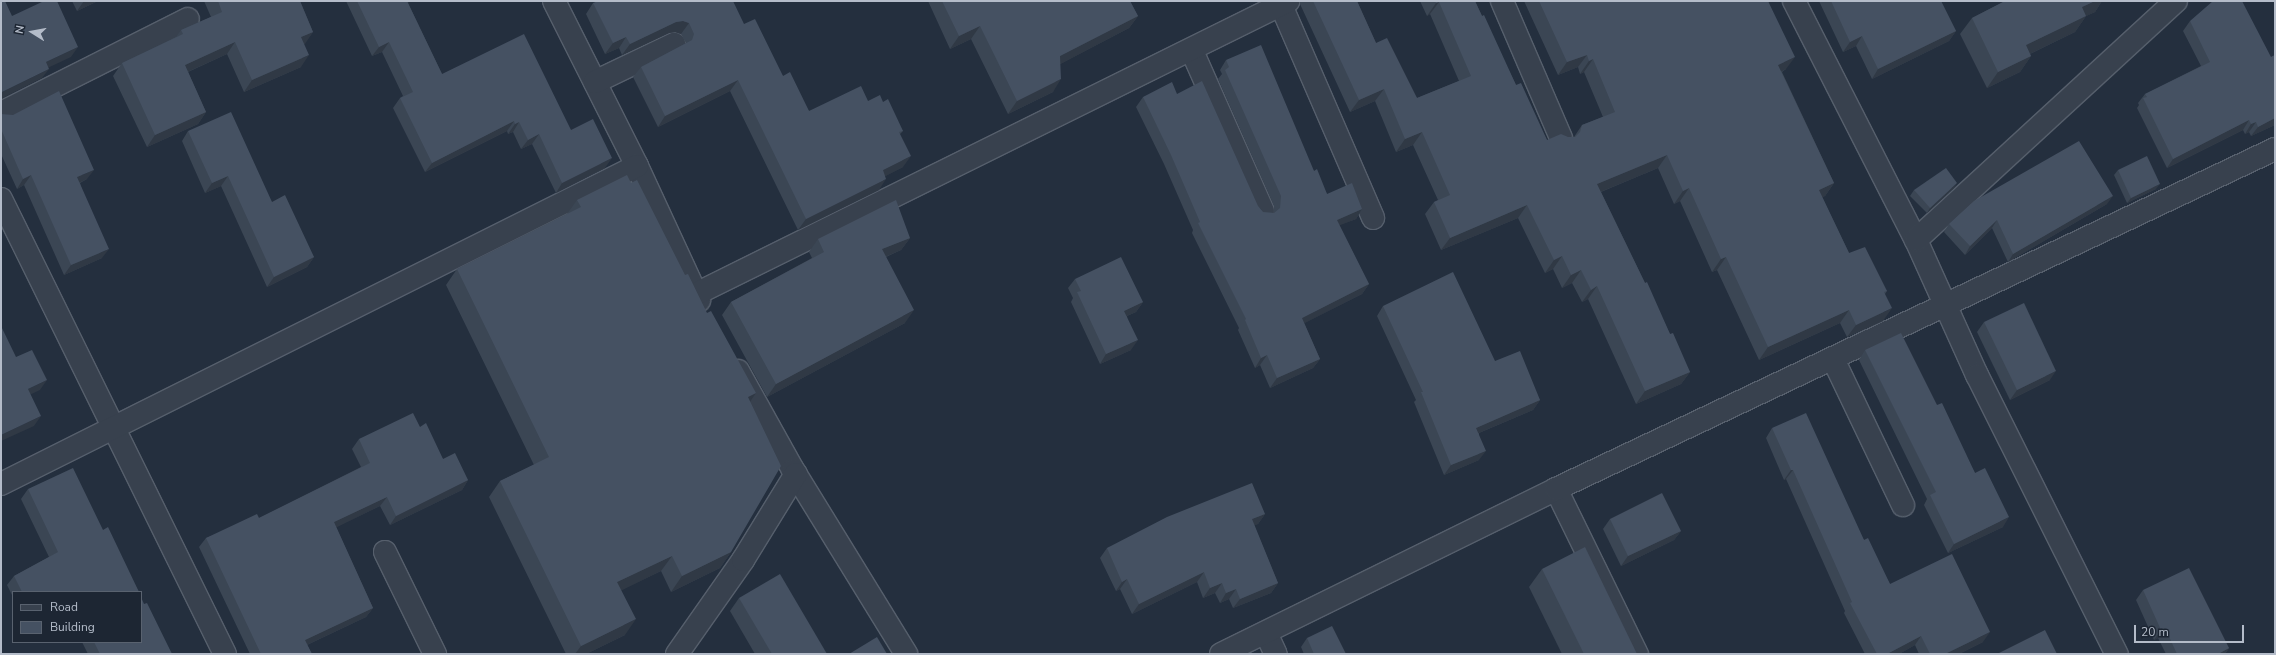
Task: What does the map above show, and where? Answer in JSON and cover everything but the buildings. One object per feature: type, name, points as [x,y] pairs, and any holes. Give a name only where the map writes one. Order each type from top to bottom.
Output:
[{"type":"street","points":[[555,1],[637,166],[696,294],[707,314]]},
{"type":"street","points":[[1502,1],[1561,138]]},
{"type":"street","points":[[1794,1],[1916,240],[1977,375],[2117,654]]},
{"type":"street","points":[[1916,240],[2176,1]]},
{"type":"street","points":[[696,294],[1192,51],[1284,3],[1373,218]]},
{"type":"street","points":[[1,113],[188,19]]},
{"type":"street","points":[[595,82],[674,44]]},
{"type":"street","points":[[1192,51],[1263,211]]},
{"type":"street","points":[[1221,654],[1556,490],[2275,149]]},
{"type":"street","points":[[1,484],[637,166]]},
{"type":"street","points":[[1,199],[225,654]]},
{"type":"street","points":[[729,355],[796,474],[906,654]]},
{"type":"street","points":[[1833,359],[1903,505]]},
{"type":"street","points":[[677,654],[743,560],[796,474]]},
{"type":"street","points":[[1556,490],[1637,654]]},
{"type":"street","points":[[385,552],[435,654]]},
{"type":"street","points":[[1266,633],[1276,654]]}]
